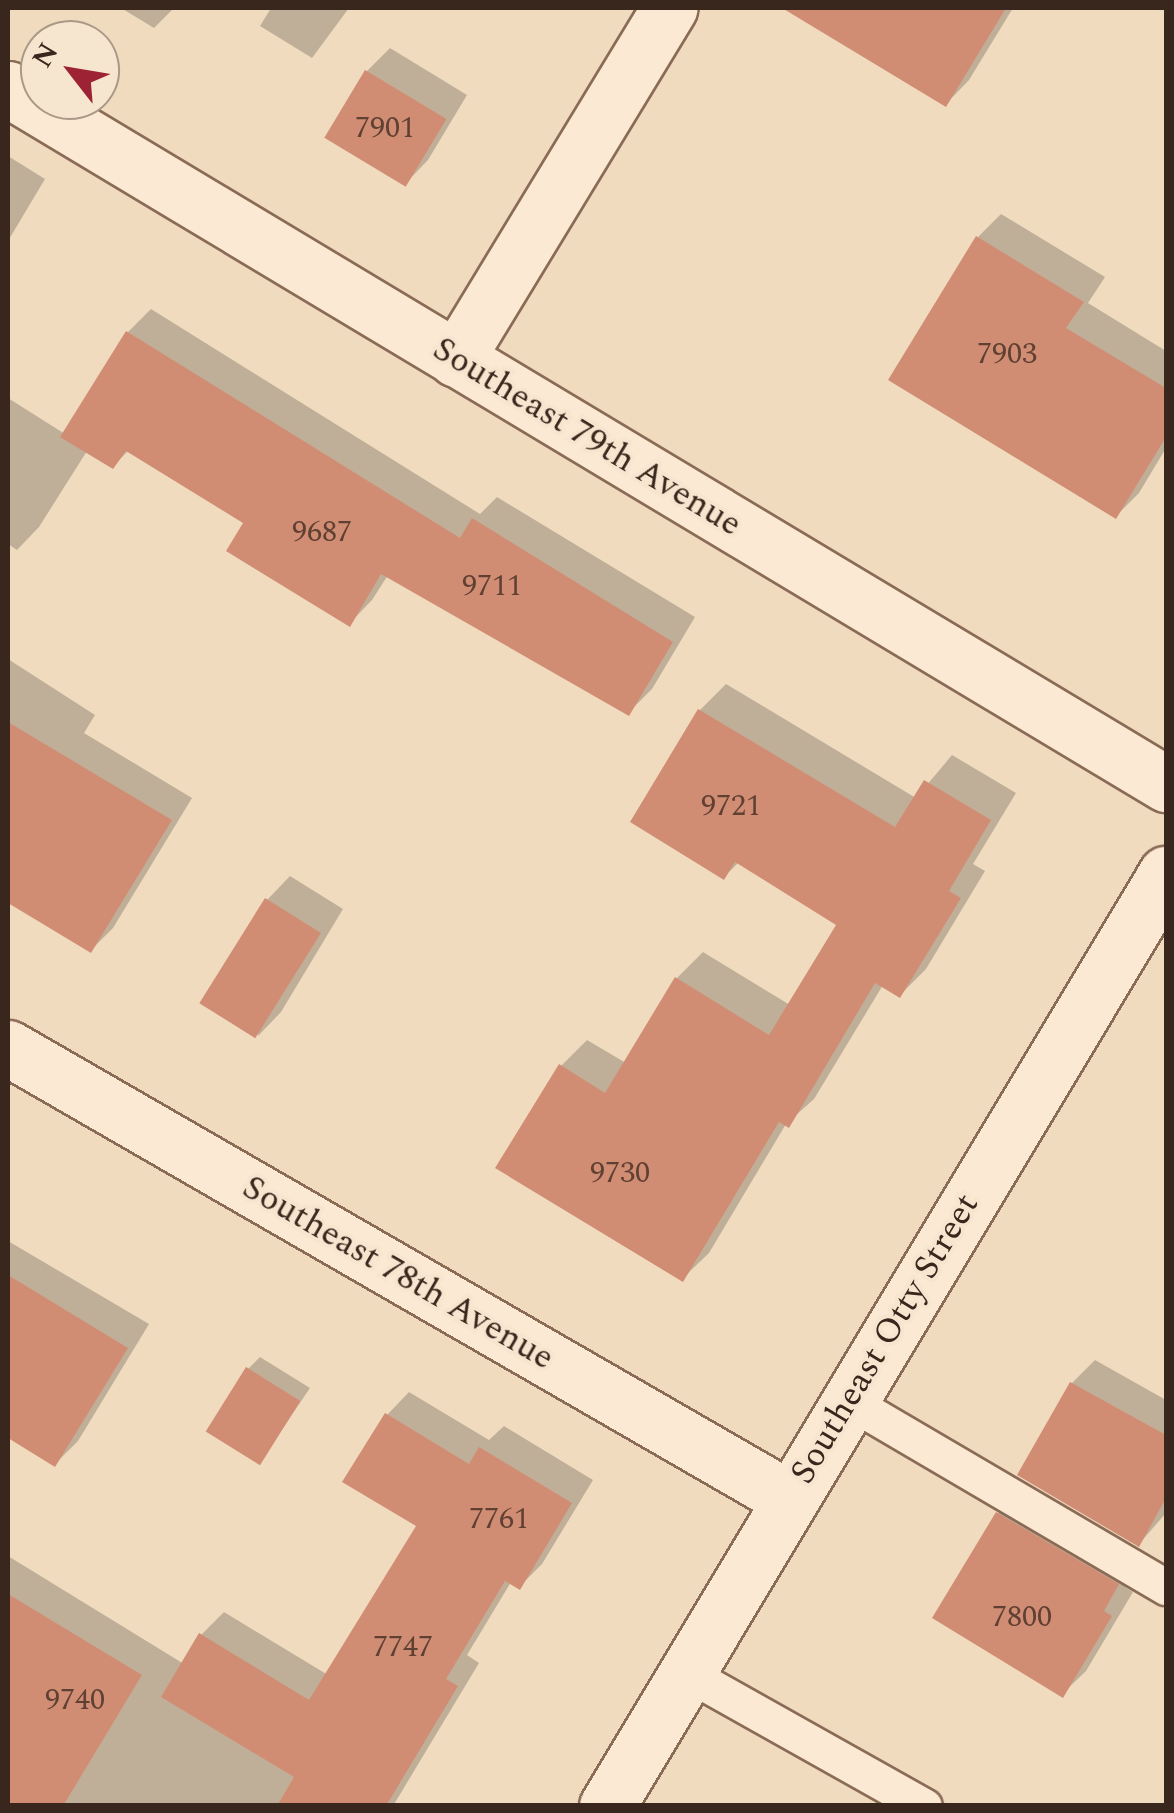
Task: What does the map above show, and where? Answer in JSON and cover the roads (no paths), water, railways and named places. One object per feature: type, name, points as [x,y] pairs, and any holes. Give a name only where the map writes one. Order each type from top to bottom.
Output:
[{"type":"street","points":[[456,358],[669,8]]},
{"type":"street","name":"Southeast 79th Avenue","points":[[8,89],[1166,784]]},
{"type":"street","name":"Southeast Otty Street","points":[[606,1806],[847,1400],[1163,886]]},
{"type":"street","name":"Southeast 78th Avenue","points":[[8,1048],[788,1498]]},
{"type":"lane","points":[[847,1400],[1166,1587]]},
{"type":"lane","points":[[686,1672],[924,1806]]}]
